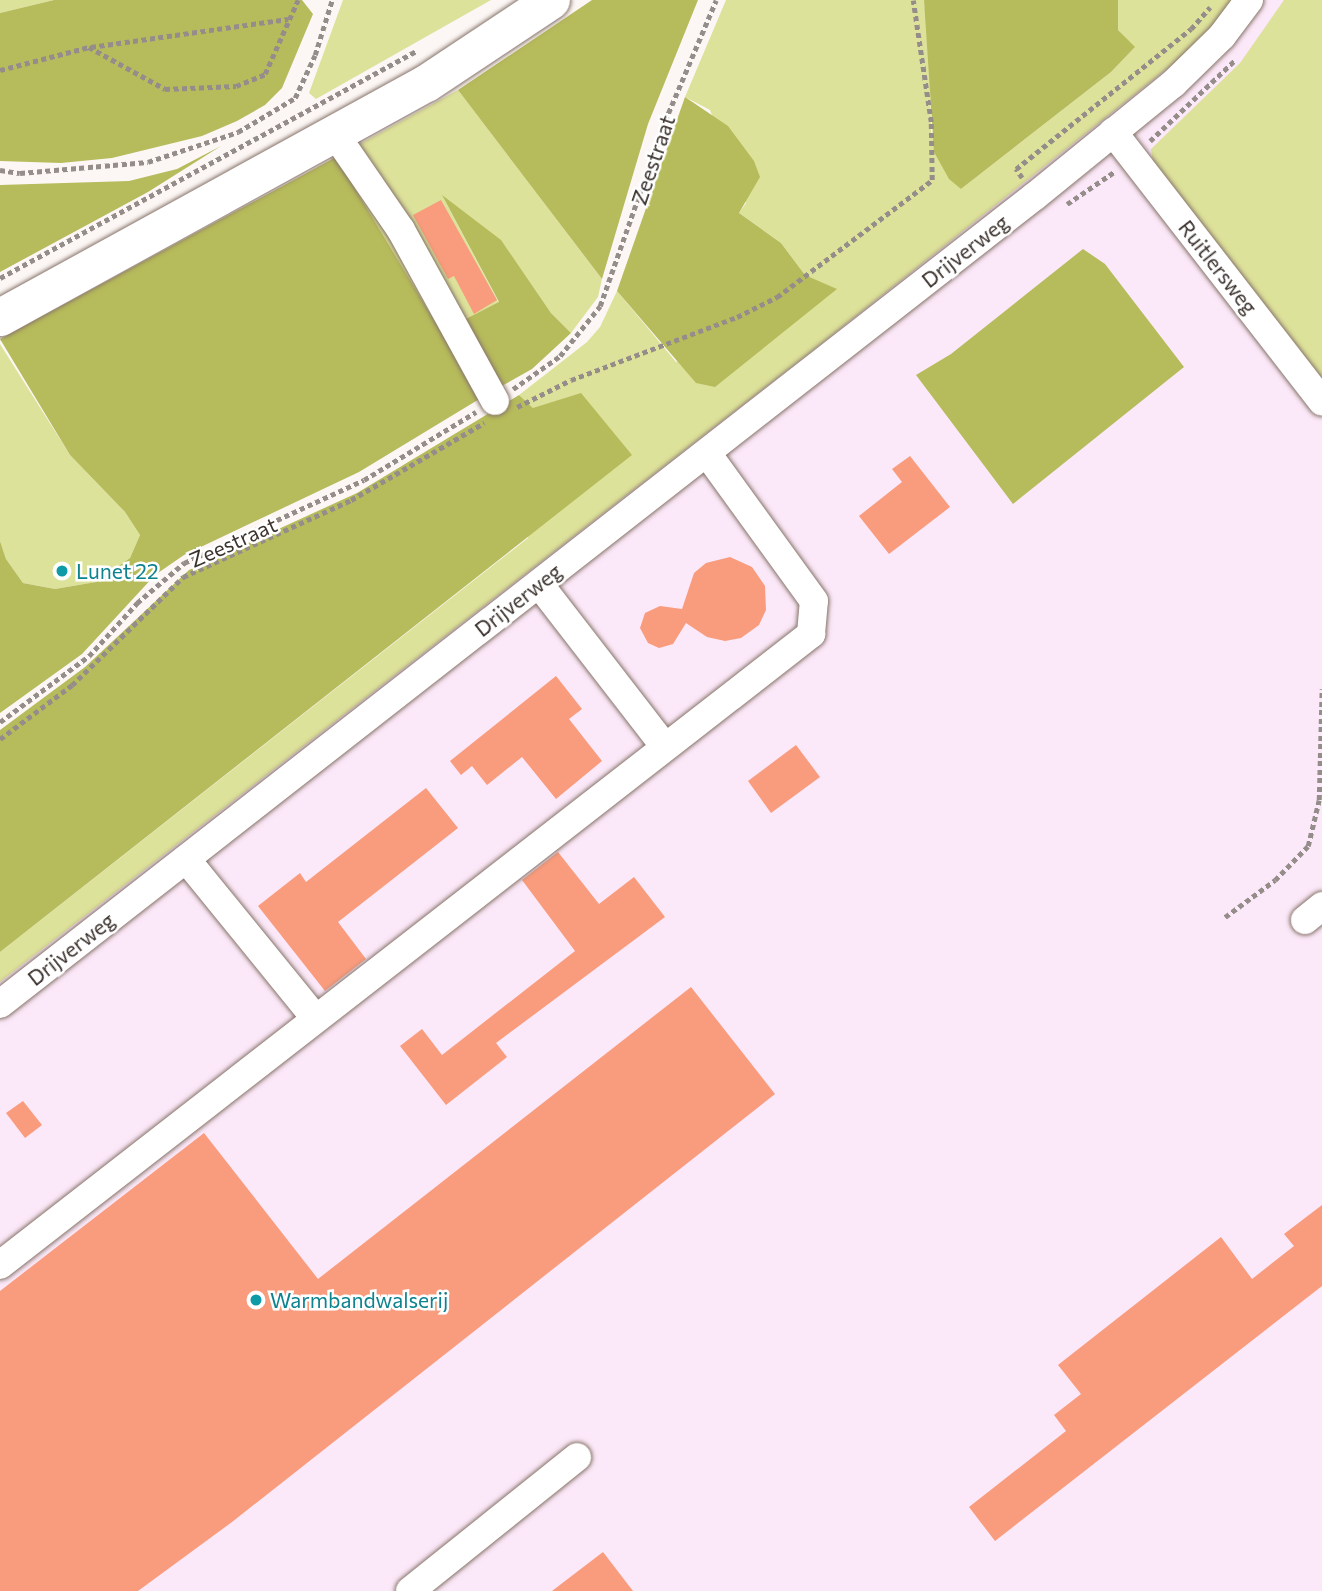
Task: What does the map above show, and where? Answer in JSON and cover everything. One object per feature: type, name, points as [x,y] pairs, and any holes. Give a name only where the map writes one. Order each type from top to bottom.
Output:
[{"type":"main road","points":[[0,317],[426,83],[551,0]]},
{"type":"street","name":"Drijverweg","points":[[0,1004],[1035,196],[1199,60],[1249,0]]},
{"type":"street","name":"Ruitlersweg","points":[[1113,132],[1322,401]]},
{"type":"street","points":[[335,134],[401,230],[499,410]]},
{"type":"street","points":[[0,1265],[315,1017],[811,634],[814,601],[707,453]]},
{"type":"street","points":[[539,584],[664,746]]},
{"type":"street","points":[[186,859],[315,1017]]},
{"type":"street","points":[[410,1591],[577,1457]]},
{"type":"path","points":[[89,47],[165,89],[236,86],[265,75],[298,0]]},
{"type":"path","points":[[0,170],[20,173],[148,162],[238,132],[295,98],[316,55],[332,0]]},
{"type":"path","name":"Zeestraat","points":[[0,722],[89,656],[137,603],[184,564],[364,480],[499,410],[560,356],[600,306],[665,121],[716,0]]},
{"type":"path","points":[[0,738],[72,685],[183,577],[351,500],[499,410],[737,317],[777,297],[932,180],[931,121],[913,0]]},
{"type":"path","points":[[1035,196],[1016,169],[1191,29],[1216,0]]},
{"type":"path","points":[[0,70],[89,47],[288,19]]},
{"type":"path","points":[[0,278],[424,48]]},
{"type":"path","points":[[1225,918],[1275,880],[1308,846],[1319,800],[1322,689]]},
{"type":"shaded area","points":[[1199,0],[1322,0],[1322,1591],[0,1591],[0,967]]},
{"type":"green space","points":[[0,0],[54,0],[0,13]]},
{"type":"green space","points":[[54,0],[302,0],[313,14],[282,88],[265,105],[237,121],[202,136],[112,158],[61,163],[0,161],[0,13]]},
{"type":"green space","points":[[343,0],[491,0],[316,99],[309,93]]},
{"type":"green space","points":[[592,0],[698,0],[648,124],[602,279],[458,90]]},
{"type":"green space","points":[[726,0],[924,0],[930,54],[931,132],[961,189],[1111,72],[1134,48],[1118,30],[1118,0],[1234,0],[1207,37],[811,352],[0,982],[0,952],[528,538],[533,408],[519,395],[587,342],[600,327],[617,291],[676,362],[836,289],[805,275],[781,243],[739,213],[746,203],[710,110],[685,97]]},
{"type":"green space","points":[[924,0],[1118,0],[1118,30],[1135,47],[1111,72],[961,189],[949,179],[934,152]]},
{"type":"green space","points":[[1284,0],[1322,0],[1322,382],[1153,163],[1151,149],[1240,63]]},
{"type":"green space","points":[[458,90],[602,279],[598,297],[571,333],[551,313],[501,241],[443,197],[499,303],[480,315],[481,398],[336,157]]},
{"type":"green space","points":[[685,97],[728,126],[754,161],[760,177],[739,213],[781,243],[805,275],[837,289],[715,387],[696,383],[617,291]]},
{"type":"green space","points":[[221,146],[148,192],[0,272],[0,185],[129,181],[177,169]]},
{"type":"green space","points":[[336,157],[481,398],[359,472],[184,555],[155,575],[82,654],[0,713],[0,541],[6,559],[23,583],[55,589],[96,582],[130,558],[140,535],[125,512],[70,455],[0,339]]},
{"type":"green space","points":[[442,195],[501,240],[551,313],[571,333],[532,369],[500,387],[460,322],[499,302]]},
{"type":"green space","points":[[1083,249],[1105,264],[1184,367],[1013,504],[916,375],[951,354]]},
{"type":"green space","points":[[0,344],[70,455],[125,512],[140,535],[130,558],[96,582],[55,589],[23,583],[6,559],[0,541]]},
{"type":"green space","points":[[581,393],[632,455],[0,952],[0,730],[85,667],[189,570],[357,493],[519,395],[533,408]]},
{"type":"building","points":[[441,200],[497,300],[474,314],[454,276],[448,279],[413,215]]},
{"type":"building","points":[[910,456],[950,507],[889,554],[859,516],[902,482],[892,469]]},
{"type":"building","points":[[730,557],[752,567],[765,586],[766,610],[759,625],[741,638],[725,641],[707,637],[686,623],[673,644],[659,648],[648,643],[640,628],[645,613],[660,606],[682,609],[694,573],[706,563]]},
{"type":"building","points":[[556,676],[582,709],[569,719],[602,761],[556,799],[522,757],[487,785],[472,766],[461,775],[450,761]]},
{"type":"building","points":[[796,745],[820,777],[771,813],[748,781]]},
{"type":"building","points":[[426,788],[458,828],[338,922],[366,959],[325,991],[258,906],[300,873],[306,882]]},
{"type":"building","points":[[558,852],[599,904],[634,877],[665,917],[496,1043],[507,1057],[446,1105],[400,1046],[422,1029],[442,1055],[575,951],[522,880]]},
{"type":"building","name":"Warmbandwalserij","points":[[691,987],[775,1094],[232,1522],[138,1591],[0,1591],[0,1291],[204,1133],[318,1279]]},
{"type":"building","points":[[23,1101],[42,1125],[25,1138],[6,1113]]},
{"type":"building","points":[[1322,1205],[1322,1286],[995,1541],[969,1507],[1066,1431],[1054,1415],[1081,1394],[1058,1365],[1221,1237],[1252,1279],[1294,1246],[1284,1234]]},
{"type":"building","points":[[603,1552],[633,1591],[552,1591]]},
{"type":"place","name":"Lunet 22","points":[[62,571]]},
{"type":"place","name":"Warmbandwalserij","points":[[256,1300]]}]
